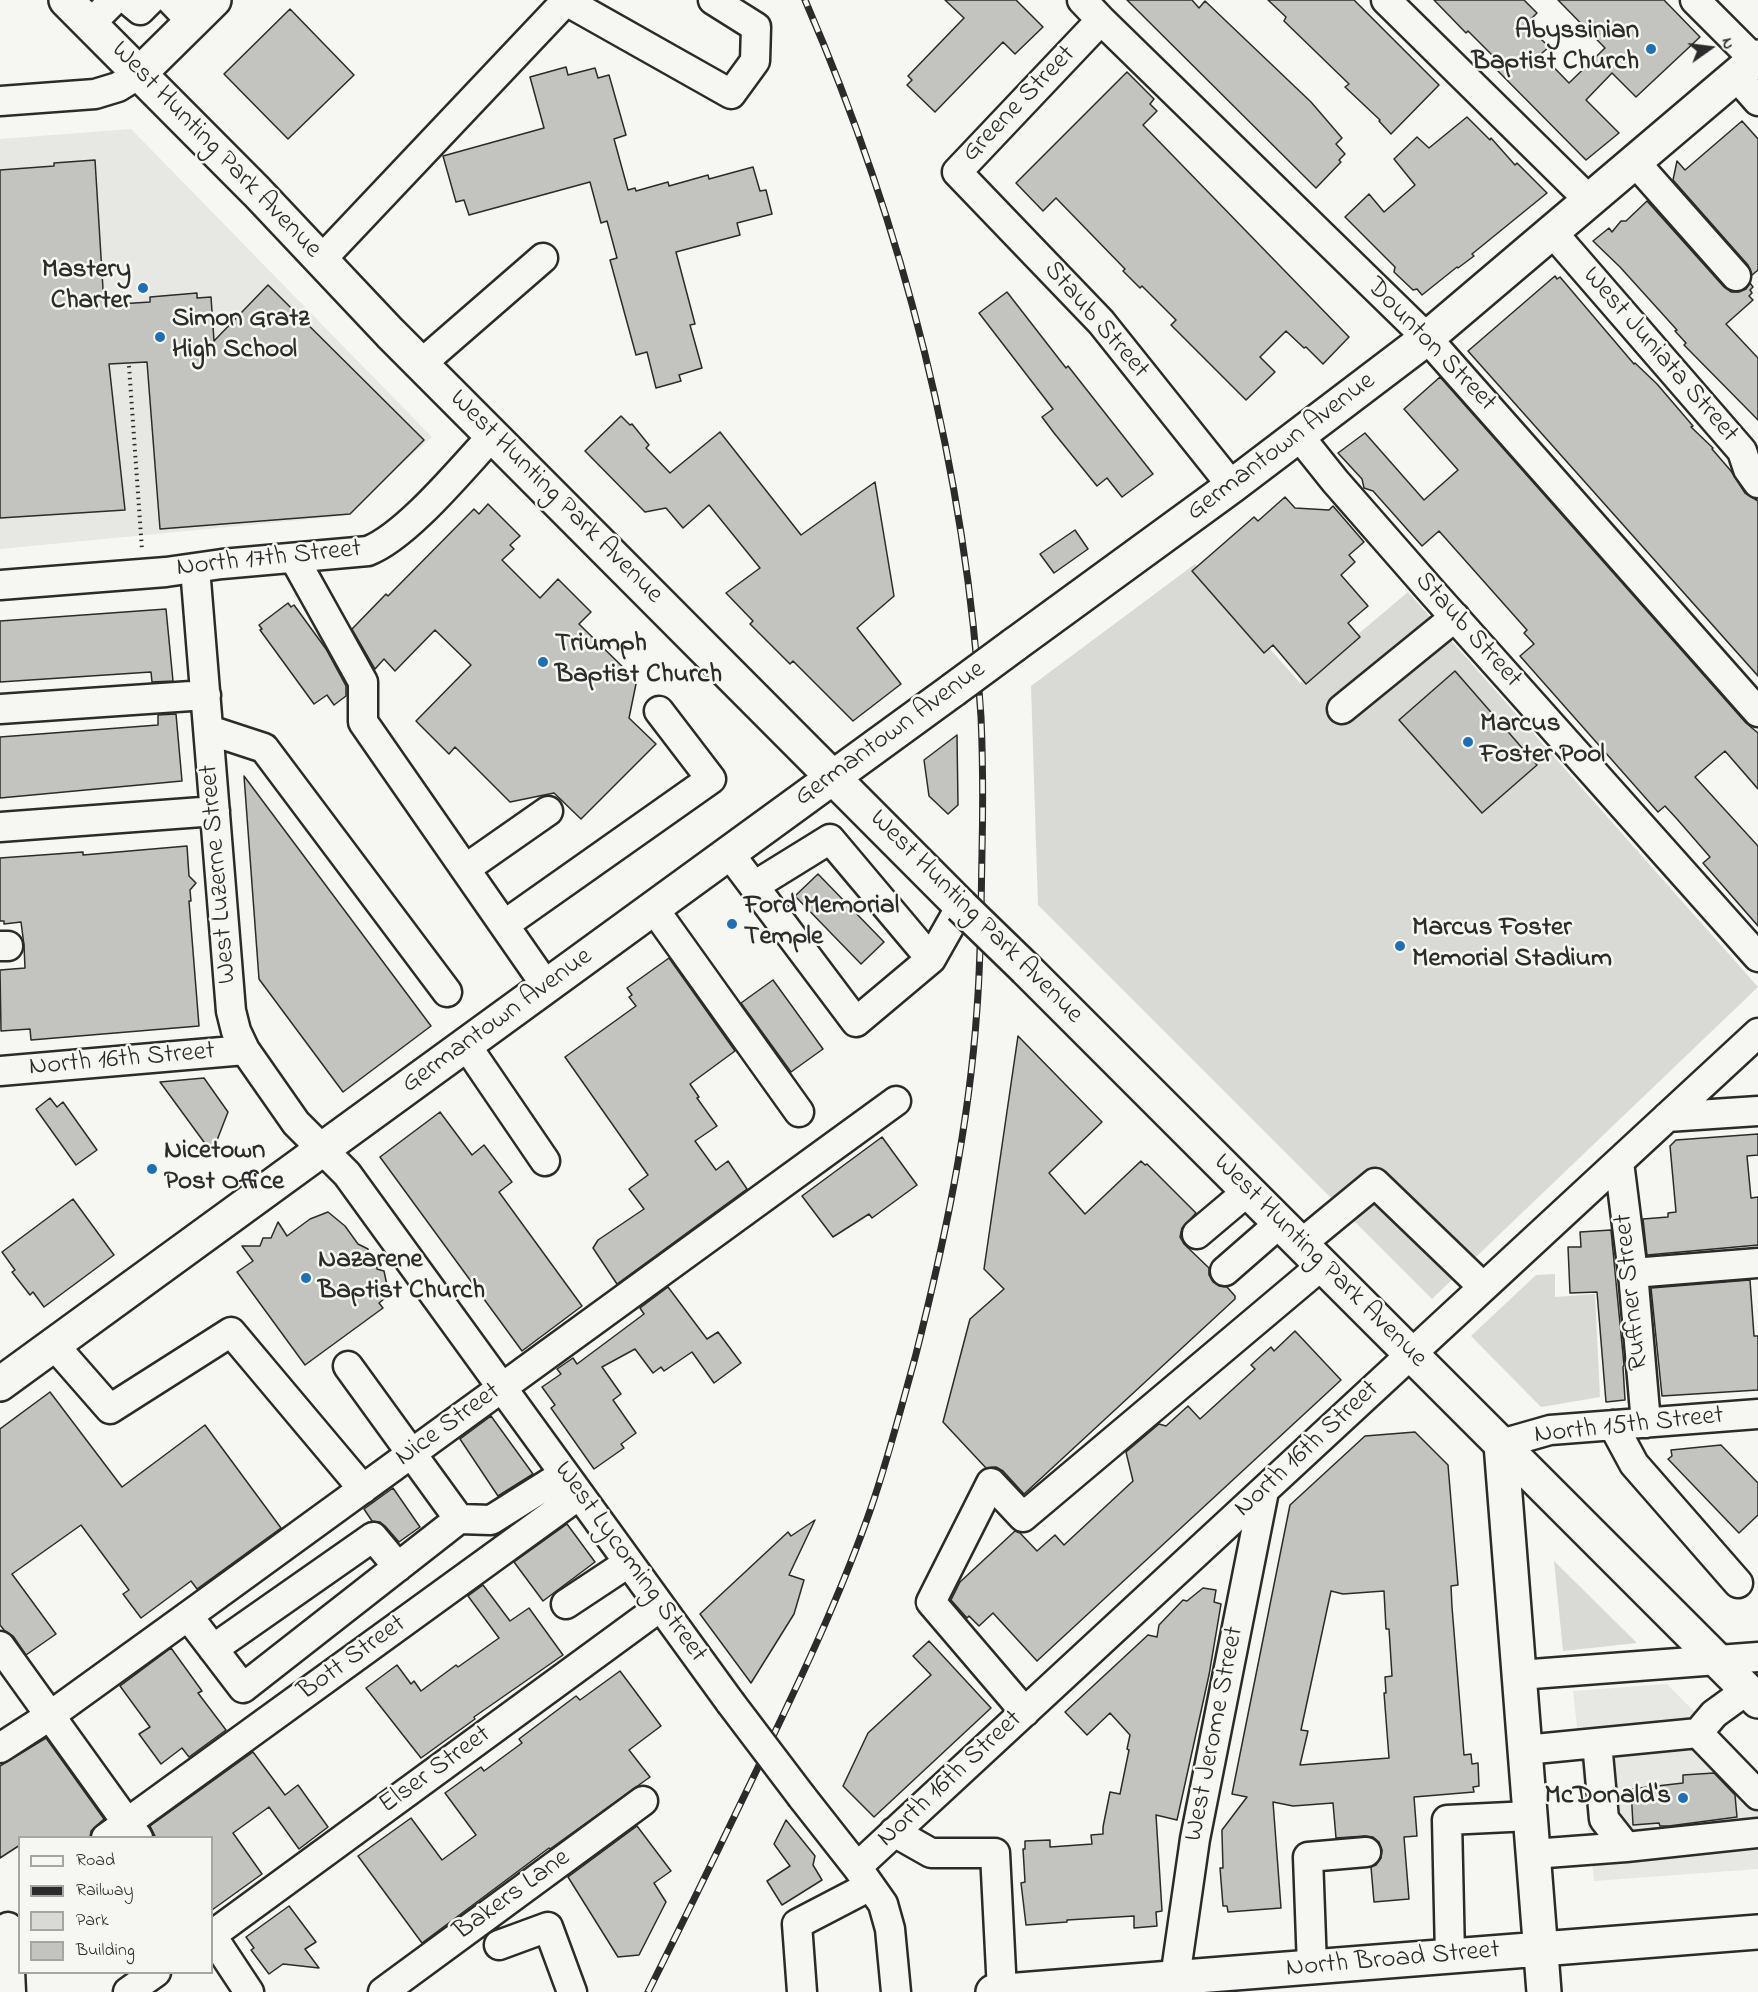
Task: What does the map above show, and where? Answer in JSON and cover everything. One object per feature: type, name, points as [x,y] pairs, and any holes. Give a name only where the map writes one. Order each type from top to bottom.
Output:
[{"type":"main road","name":"West Hunting Park Avenue","points":[[66,0],[257,192],[422,364],[1752,1696]]},
{"type":"main road","points":[[139,74],[192,7]]},
{"type":"main road","name":"Germantown Avenue","points":[[0,1384],[654,909],[1299,436],[1427,338],[1750,64]]},
{"type":"main road","points":[[1501,1444],[1544,1992]]},
{"type":"main road","name":"North Broad Street","points":[[993,1992],[1175,1978],[1249,1982],[1312,1967],[1758,1932]]},
{"type":"street","points":[[90,24],[114,0]]},
{"type":"street","points":[[128,0],[140,10],[150,0]]},
{"type":"street","points":[[321,260],[566,0],[730,94],[755,61],[756,27],[713,0]]},
{"type":"street","points":[[1386,0],[1590,201]]},
{"type":"street","points":[[1695,0],[1750,64],[1758,101]]},
{"type":"street","name":"Greene Street","points":[[974,190],[957,172],[1091,10]]},
{"type":"street","name":"Dounton Street","points":[[1091,10],[1427,338],[1758,712]]},
{"type":"street","points":[[0,101],[106,91],[118,87],[139,74]]},
{"type":"street","points":[[1635,162],[1736,276]]},
{"type":"street","name":"Staub Street","points":[[974,190],[1101,322],[1232,486]]},
{"type":"street","name":"West Juniata Street","points":[[1553,233],[1750,450],[1748,469],[1758,483]]},
{"type":"street","points":[[422,364],[543,258]]},
{"type":"street","name":"North 17th Street","points":[[0,585],[359,553],[377,548],[416,516],[493,435]]},
{"type":"street","name":"Staub Street","points":[[1299,436],[1335,481],[1758,957]]},
{"type":"street","points":[[294,558],[363,682],[363,722],[547,987]]},
{"type":"street","name":"West Luzerne Street","points":[[195,568],[231,1011],[236,1031],[245,1050],[296,1123],[323,1150]]},
{"type":"street","points":[[1342,709],[1455,617]]},
{"type":"street","points":[[0,709],[206,695]]},
{"type":"street","points":[[504,925],[711,779],[659,711]]},
{"type":"street","points":[[209,730],[264,748],[447,992]]},
{"type":"street","points":[[0,827],[215,811]]},
{"type":"street","points":[[465,869],[548,811]]},
{"type":"street","points":[[754,886],[830,839],[931,959]]},
{"type":"street","points":[[729,853],[856,1022],[931,959],[961,906]]},
{"type":"street","points":[[654,909],[800,1112]]},
{"type":"street","name":"North 16th Street","points":[[802,1992],[797,1924],[863,1876],[894,1832],[1758,1033]]},
{"type":"street","points":[[466,1045],[545,1161]]},
{"type":"street","name":"North 16th Street","points":[[0,1071],[245,1050]]},
{"type":"street","name":"Nice Street","points":[[0,1748],[51,1715],[896,1101]]},
{"type":"street","points":[[1667,1117],[1758,1112]]},
{"type":"street","name":"West Lycoming Street","points":[[323,1150],[346,1174],[660,1607],[883,1904],[890,1929],[896,1992]]},
{"type":"street","name":"Ruffner Street","points":[[1619,1162],[1633,1273],[1646,1423]]},
{"type":"street","points":[[1025,1712],[931,1602],[991,1483],[1023,1517],[1301,1245],[1375,1183],[1483,1287]]},
{"type":"street","points":[[1197,1234],[1248,1191]]},
{"type":"street","points":[[1225,1270],[1301,1245]]},
{"type":"street","points":[[1633,1273],[1758,1263]]},
{"type":"street","points":[[54,1345],[110,1409],[231,1332],[363,1489]]},
{"type":"street","points":[[348,1365],[459,1519]]},
{"type":"street","name":"North 15th Street","points":[[1501,1444],[1550,1430],[1758,1414]]},
{"type":"street","points":[[1613,1425],[1634,1464],[1738,1583]]},
{"type":"street","points":[[188,1616],[243,1688],[459,1519],[491,1520],[571,1485]]},
{"type":"street","name":"Bott Street","points":[[124,1833],[571,1485]]},
{"type":"street","name":"West Jerome Street","points":[[1175,1978],[1195,1839],[1264,1491]]},
{"type":"street","points":[[213,1649],[373,1537],[398,1567]]},
{"type":"street","points":[[566,1604],[628,1563]]},
{"type":"street","name":"Elser Street","points":[[213,1934],[660,1607]]},
{"type":"street","points":[[0,1646],[51,1715],[124,1833]]},
{"type":"street","points":[[1519,1676],[1758,1657]]},
{"type":"street","points":[[1525,1750],[1698,1733],[1714,1714],[1752,1696]]},
{"type":"street","points":[[1698,1733],[1758,1795]]},
{"type":"street","points":[[1597,1743],[1604,1819],[1626,1847]]},
{"type":"street","name":"Bakers Lane","points":[[383,1992],[643,1801]]},
{"type":"street","points":[[1450,1956],[1447,1820],[1530,1816]]},
{"type":"street","points":[[894,1832],[931,1853],[995,1853],[1002,1991]]},
{"type":"street","points":[[1533,1854],[1758,1833]]},
{"type":"street","points":[[1312,1967],[1308,1857],[1366,1852]]},
{"type":"street","points":[[0,1933],[8,1927],[11,1992]]},
{"type":"street","points":[[499,1945],[549,1927],[572,1992]]},
{"type":"street","points":[[213,1937],[249,1992]]},
{"type":"street","points":[[128,1992],[153,1974]]},
{"type":"path","points":[[129,366],[144,573]]},
{"type":"shaded area","name":"Mastery Charter","points":[[131,129],[432,437],[343,516],[0,549],[0,139]]},
{"type":"shaded area","points":[[1667,1684],[1758,1776],[1758,1869],[1594,1881],[1573,1691]]},
{"type":"green space","name":"Marcus Foster Memorial Stadium","points":[[1195,564],[1300,683],[1408,592],[1758,987],[1432,1299],[1038,905],[1031,686]]},
{"type":"green space","points":[[1555,1274],[1555,1297],[1595,1294],[1600,1397],[1541,1407],[1471,1336],[1536,1275]]},
{"type":"green space","points":[[1554,1561],[1637,1643],[1563,1651]]},
{"type":"building","points":[[945,0],[1016,0],[1043,27],[1015,54],[1003,42],[935,112],[907,85],[912,80],[908,76],[964,18]]},
{"type":"building","points":[[1127,0],[1192,0],[1199,8],[1205,1],[1311,102],[1342,138],[1336,144],[1345,154],[1339,160],[1341,162],[1316,188]]},
{"type":"building","points":[[1268,0],[1354,0],[1439,85],[1391,134],[1380,120],[1345,87],[1349,84],[1284,21],[1286,17]]},
{"type":"building","points":[[1434,0],[1524,0],[1537,13],[1526,24],[1549,47],[1541,54],[1569,83],[1605,48],[1558,0],[1664,0],[1700,37],[1636,97],[1612,73],[1586,100],[1619,133],[1586,160],[1489,62],[1494,57],[1468,31],[1466,33]]},
{"type":"building","points":[[290,9],[354,75],[288,139],[224,74]]},
{"type":"building","points":[[566,67],[568,75],[595,68],[598,78],[609,75],[626,135],[614,139],[628,190],[635,188],[636,191],[668,182],[669,186],[708,175],[709,179],[753,167],[760,191],[766,190],[772,214],[737,223],[740,235],[676,252],[695,324],[690,325],[702,368],[679,375],[681,381],[656,388],[647,352],[636,355],[610,260],[617,258],[607,221],[601,223],[590,182],[469,215],[464,200],[456,202],[443,156],[544,128],[530,77]]},
{"type":"building","points":[[1127,72],[1154,99],[1150,104],[1157,111],[1143,125],[1349,337],[1323,364],[1286,331],[1260,357],[1275,372],[1246,400],[1171,325],[1176,320],[1142,286],[1140,288],[1123,271],[1125,269],[1056,198],[1043,211],[1016,183]]},
{"type":"building","points":[[1467,117],[1547,193],[1472,254],[1474,256],[1422,295],[1417,289],[1413,290],[1394,272],[1395,267],[1345,217],[1369,194],[1384,212],[1415,185],[1394,159],[1417,137],[1429,148]]},
{"type":"building","points":[[1742,121],[1758,139],[1758,270],[1752,275],[1748,265],[1673,180],[1677,161],[1685,170]]},
{"type":"building","name":"Mastery Charter","points":[[95,160],[104,305],[150,302],[150,297],[197,293],[197,298],[211,297],[214,341],[268,285],[424,440],[350,514],[160,529],[147,362],[109,364],[125,510],[0,518],[0,170]]},
{"type":"building","points":[[1647,201],[1724,287],[1731,292],[1739,292],[1746,289],[1750,283],[1753,287],[1749,296],[1753,300],[1726,324],[1758,358],[1758,420],[1684,345],[1686,343],[1675,331],[1677,330],[1593,241],[1609,228],[1612,232],[1621,221],[1626,221]]},
{"type":"building","points":[[1555,276],[1557,279],[1560,277],[1634,364],[1657,384],[1693,426],[1691,427],[1713,448],[1745,493],[1758,501],[1758,676],[1468,351]]},
{"type":"building","points":[[1007,292],[1153,474],[1122,497],[1107,478],[1097,486],[1054,433],[1042,417],[1053,409],[979,313]]},
{"type":"building","points":[[1440,377],[1746,723],[1758,733],[1758,789],[1725,751],[1695,777],[1758,846],[1758,926],[1703,863],[1710,857],[1677,819],[1665,806],[1658,812],[1520,656],[1534,644],[1524,633],[1527,630],[1439,531],[1422,546],[1373,491],[1364,488],[1362,479],[1338,453],[1365,433],[1424,500],[1458,470],[1404,409]]},
{"type":"building","points":[[621,416],[630,425],[632,424],[649,445],[646,448],[670,473],[720,432],[801,535],[875,482],[894,596],[857,628],[901,684],[853,721],[793,661],[790,664],[750,624],[753,621],[726,593],[760,568],[709,505],[683,528],[666,508],[645,512],[585,451]]},
{"type":"building","points":[[1285,497],[1295,508],[1329,510],[1333,506],[1364,542],[1349,555],[1355,562],[1341,575],[1368,606],[1348,623],[1360,637],[1306,684],[1273,645],[1264,653],[1192,571],[1254,517],[1258,521]]},
{"type":"building","name":"Triumph Baptist Church","points":[[488,504],[520,536],[510,545],[514,549],[502,560],[540,598],[558,579],[591,612],[579,624],[633,677],[632,681],[636,684],[629,718],[656,744],[581,819],[554,793],[510,802],[455,747],[449,754],[416,721],[471,665],[435,630],[395,671],[384,659],[375,669],[352,629],[474,509],[479,514]]},
{"type":"building","points":[[1075,530],[1088,549],[1054,573],[1040,554]]},
{"type":"building","points":[[288,603],[291,607],[294,605],[326,649],[346,686],[346,696],[334,705],[327,695],[314,704],[260,630],[262,629],[259,625]]},
{"type":"building","points":[[166,609],[173,681],[152,682],[151,672],[0,682],[0,621]]},
{"type":"building","name":"Marcus Foster Pool","points":[[1455,671],[1537,765],[1482,813],[1399,720]]},
{"type":"building","points":[[176,714],[182,781],[0,798],[0,737],[158,725],[158,715]]},
{"type":"building","points":[[957,735],[958,805],[948,814],[929,796],[924,760]]},
{"type":"building","points":[[244,776],[431,1026],[343,1092],[259,979]]},
{"type":"building","points":[[187,846],[189,876],[196,883],[190,890],[191,901],[189,901],[199,1026],[31,1040],[30,1029],[1,1031],[0,970],[25,968],[21,922],[4,924],[4,921],[0,921],[0,858],[83,852],[83,855]]},
{"type":"building","points":[[818,874],[884,942],[861,964],[795,896]]},
{"type":"building","points":[[669,958],[735,1051],[690,1084],[717,1126],[695,1141],[716,1170],[728,1161],[747,1189],[617,1284],[593,1248],[598,1240],[644,1209],[629,1189],[648,1175],[565,1057],[636,1006],[629,997],[632,995],[627,988]]},
{"type":"building","points":[[773,980],[823,1049],[791,1072],[741,1003]]},
{"type":"building","points":[[1018,1036],[1102,1122],[1049,1173],[1085,1214],[1141,1161],[1147,1164],[1196,1213],[1182,1228],[1180,1237],[1184,1244],[1209,1268],[1209,1275],[1213,1282],[1227,1287],[1235,1296],[1235,1299],[1024,1494],[1003,1471],[996,1467],[986,1468],[943,1422],[970,1319],[1004,1289],[984,1269]]},
{"type":"building","points":[[204,1078],[228,1112],[212,1153],[160,1082]]},
{"type":"building","points":[[50,1098],[57,1107],[63,1102],[97,1150],[76,1165],[36,1109]]},
{"type":"building","points":[[440,1112],[472,1155],[484,1145],[512,1182],[499,1192],[582,1306],[522,1351],[380,1157]]},
{"type":"building","points":[[1758,1134],[1758,1155],[1747,1156],[1751,1198],[1758,1197],[1758,1245],[1647,1255],[1643,1219],[1668,1217],[1668,1213],[1676,1212],[1670,1146],[1676,1140]]},
{"type":"building","points":[[882,1137],[917,1185],[872,1218],[869,1214],[833,1237],[802,1196]]},
{"type":"building","points":[[73,1199],[114,1255],[44,1307],[33,1292],[30,1295],[12,1272],[15,1270],[2,1252]]},
{"type":"building","points":[[328,1212],[345,1226],[358,1244],[368,1249],[369,1258],[377,1260],[377,1269],[384,1271],[389,1295],[379,1303],[383,1308],[305,1365],[237,1272],[253,1261],[242,1246],[260,1246],[263,1238],[271,1238],[278,1222],[287,1236],[310,1219]]},
{"type":"building","points":[[1611,1230],[1624,1365],[1625,1400],[1606,1402],[1597,1292],[1570,1293],[1568,1247],[1581,1247],[1580,1232]]},
{"type":"building","points":[[1750,1280],[1754,1336],[1758,1336],[1758,1390],[1662,1396],[1651,1288]]},
{"type":"building","points":[[668,1287],[707,1339],[718,1332],[741,1363],[714,1383],[692,1352],[664,1371],[661,1367],[653,1373],[635,1349],[602,1367],[621,1394],[613,1400],[636,1433],[621,1444],[624,1448],[594,1469],[551,1408],[555,1405],[542,1387],[561,1374],[557,1369],[573,1358],[577,1364],[644,1314],[640,1308]]},
{"type":"building","points":[[1295,1331],[1341,1380],[1037,1661],[993,1613],[979,1626],[969,1616],[967,1618],[951,1600],[960,1582],[1015,1531],[1020,1533],[1037,1551],[1055,1535],[1064,1545],[1133,1481],[1126,1452],[1159,1424],[1166,1426],[1188,1406],[1200,1419],[1255,1369],[1251,1365],[1271,1347],[1274,1351]]},
{"type":"building","points":[[50,1392],[122,1487],[205,1425],[281,1528],[197,1589],[191,1581],[141,1618],[123,1594],[129,1590],[81,1525],[12,1574],[56,1634],[26,1655],[13,1636],[0,1625],[0,1429]]},
{"type":"building","points":[[491,1416],[533,1474],[498,1496],[460,1439]]},
{"type":"building","points":[[1415,1432],[1448,1465],[1458,1585],[1451,1586],[1452,1607],[1464,1755],[1471,1754],[1472,1764],[1478,1763],[1479,1786],[1473,1787],[1474,1792],[1414,1797],[1417,1836],[1404,1837],[1409,1899],[1374,1902],[1371,1867],[1376,1865],[1381,1858],[1382,1850],[1379,1842],[1373,1837],[1365,1836],[1336,1838],[1333,1803],[1293,1806],[1273,1802],[1281,1908],[1228,1912],[1227,1906],[1223,1906],[1220,1868],[1223,1868],[1222,1830],[1247,1797],[1232,1794],[1290,1505],[1365,1436]],"holes":[[[1331,1591],[1343,1594],[1384,1591],[1392,1676],[1385,1677],[1386,1693],[1384,1693],[1389,1758],[1300,1765],[1308,1731],[1301,1730]]]},
{"type":"building","points":[[1721,1445],[1758,1483],[1758,1515],[1739,1533],[1668,1459],[1672,1456],[1671,1450]]},
{"type":"building","points":[[393,1488],[420,1527],[399,1542],[380,1522],[372,1521],[364,1509]]},
{"type":"building","points":[[815,1520],[789,1575],[804,1580],[794,1614],[751,1683],[700,1614],[788,1532],[791,1536]]},
{"type":"building","points":[[567,1524],[595,1562],[543,1601],[514,1562]]},
{"type":"building","points":[[483,1585],[510,1621],[529,1608],[563,1655],[474,1717],[475,1719],[421,1758],[366,1688],[397,1665],[411,1684],[414,1681],[421,1691],[456,1665],[458,1667],[499,1638],[468,1596]]},
{"type":"building","points":[[1203,1588],[1216,1590],[1214,1602],[1221,1604],[1209,1675],[1177,1820],[1156,1815],[1162,1911],[1156,1912],[1157,1926],[1134,1928],[1134,1916],[1026,1925],[1021,1883],[1025,1882],[1023,1849],[1025,1849],[1025,1841],[1050,1840],[1050,1847],[1092,1844],[1091,1835],[1103,1834],[1110,1792],[1120,1794],[1129,1750],[1127,1749],[1130,1735],[1110,1713],[1087,1735],[1065,1712],[1148,1635],[1157,1637],[1159,1625],[1183,1600],[1187,1601]]},
{"type":"building","points":[[929,1641],[991,1708],[874,1817],[843,1786],[868,1733],[931,1675],[913,1656]]},
{"type":"building","points":[[171,1648],[202,1691],[198,1693],[226,1730],[189,1757],[182,1748],[161,1764],[139,1734],[150,1727],[120,1686]]},
{"type":"building","points":[[620,1671],[661,1726],[629,1750],[650,1777],[549,1848],[422,1943],[358,1856],[411,1818],[442,1860],[476,1835],[445,1793],[481,1767],[484,1771],[522,1743],[519,1739],[576,1696],[580,1700]]},
{"type":"building","points":[[46,1738],[104,1819],[91,1831],[90,1836],[18,1836],[18,1846],[0,1858],[0,1766]]},
{"type":"building","points":[[253,1752],[285,1795],[298,1785],[328,1827],[299,1849],[269,1807],[233,1833],[262,1874],[213,1909],[213,1836],[155,1836],[150,1826]]},
{"type":"building","name":"McDonald's","points":[[1714,1773],[1735,1795],[1737,1817],[1669,1826],[1660,1826],[1659,1823],[1633,1825],[1631,1789],[1683,1783],[1683,1775]]},
{"type":"building","points":[[786,1820],[815,1856],[813,1865],[822,1880],[782,1905],[767,1881],[790,1866],[774,1844]]},
{"type":"building","points":[[637,1826],[671,1871],[654,1883],[666,1902],[639,1955],[618,1957],[568,1877]]},
{"type":"building","points":[[289,1906],[316,1942],[305,1949],[319,1968],[283,1964],[269,1974],[251,1950],[254,1948],[246,1937]]},
{"type":"railway","points":[[648,1992],[806,1665],[847,1572],[877,1490],[915,1358],[945,1229],[962,1141],[977,1009],[980,950],[982,734],[973,625],[961,533],[945,441],[900,261],[872,173],[805,0]]},
{"type":"place","name":"Abyssinian Baptist Church","points":[[1651,49]]},
{"type":"place","name":"Mastery Charter","points":[[143,288]]},
{"type":"place","name":"Simon Gratz High School","points":[[160,337]]},
{"type":"place","name":"Triumph Baptist Church","points":[[543,662]]},
{"type":"place","name":"Marcus Foster Pool","points":[[1468,742]]},
{"type":"place","name":"Ford Memorial Temple","points":[[732,924]]},
{"type":"place","name":"Marcus Foster Memorial Stadium","points":[[1400,946]]},
{"type":"place","name":"Nicetown Post Office","points":[[152,1169]]},
{"type":"place","name":"Nazarene Baptist Church","points":[[306,1278]]},
{"type":"place","name":"McDonald's","points":[[1683,1798]]}]
